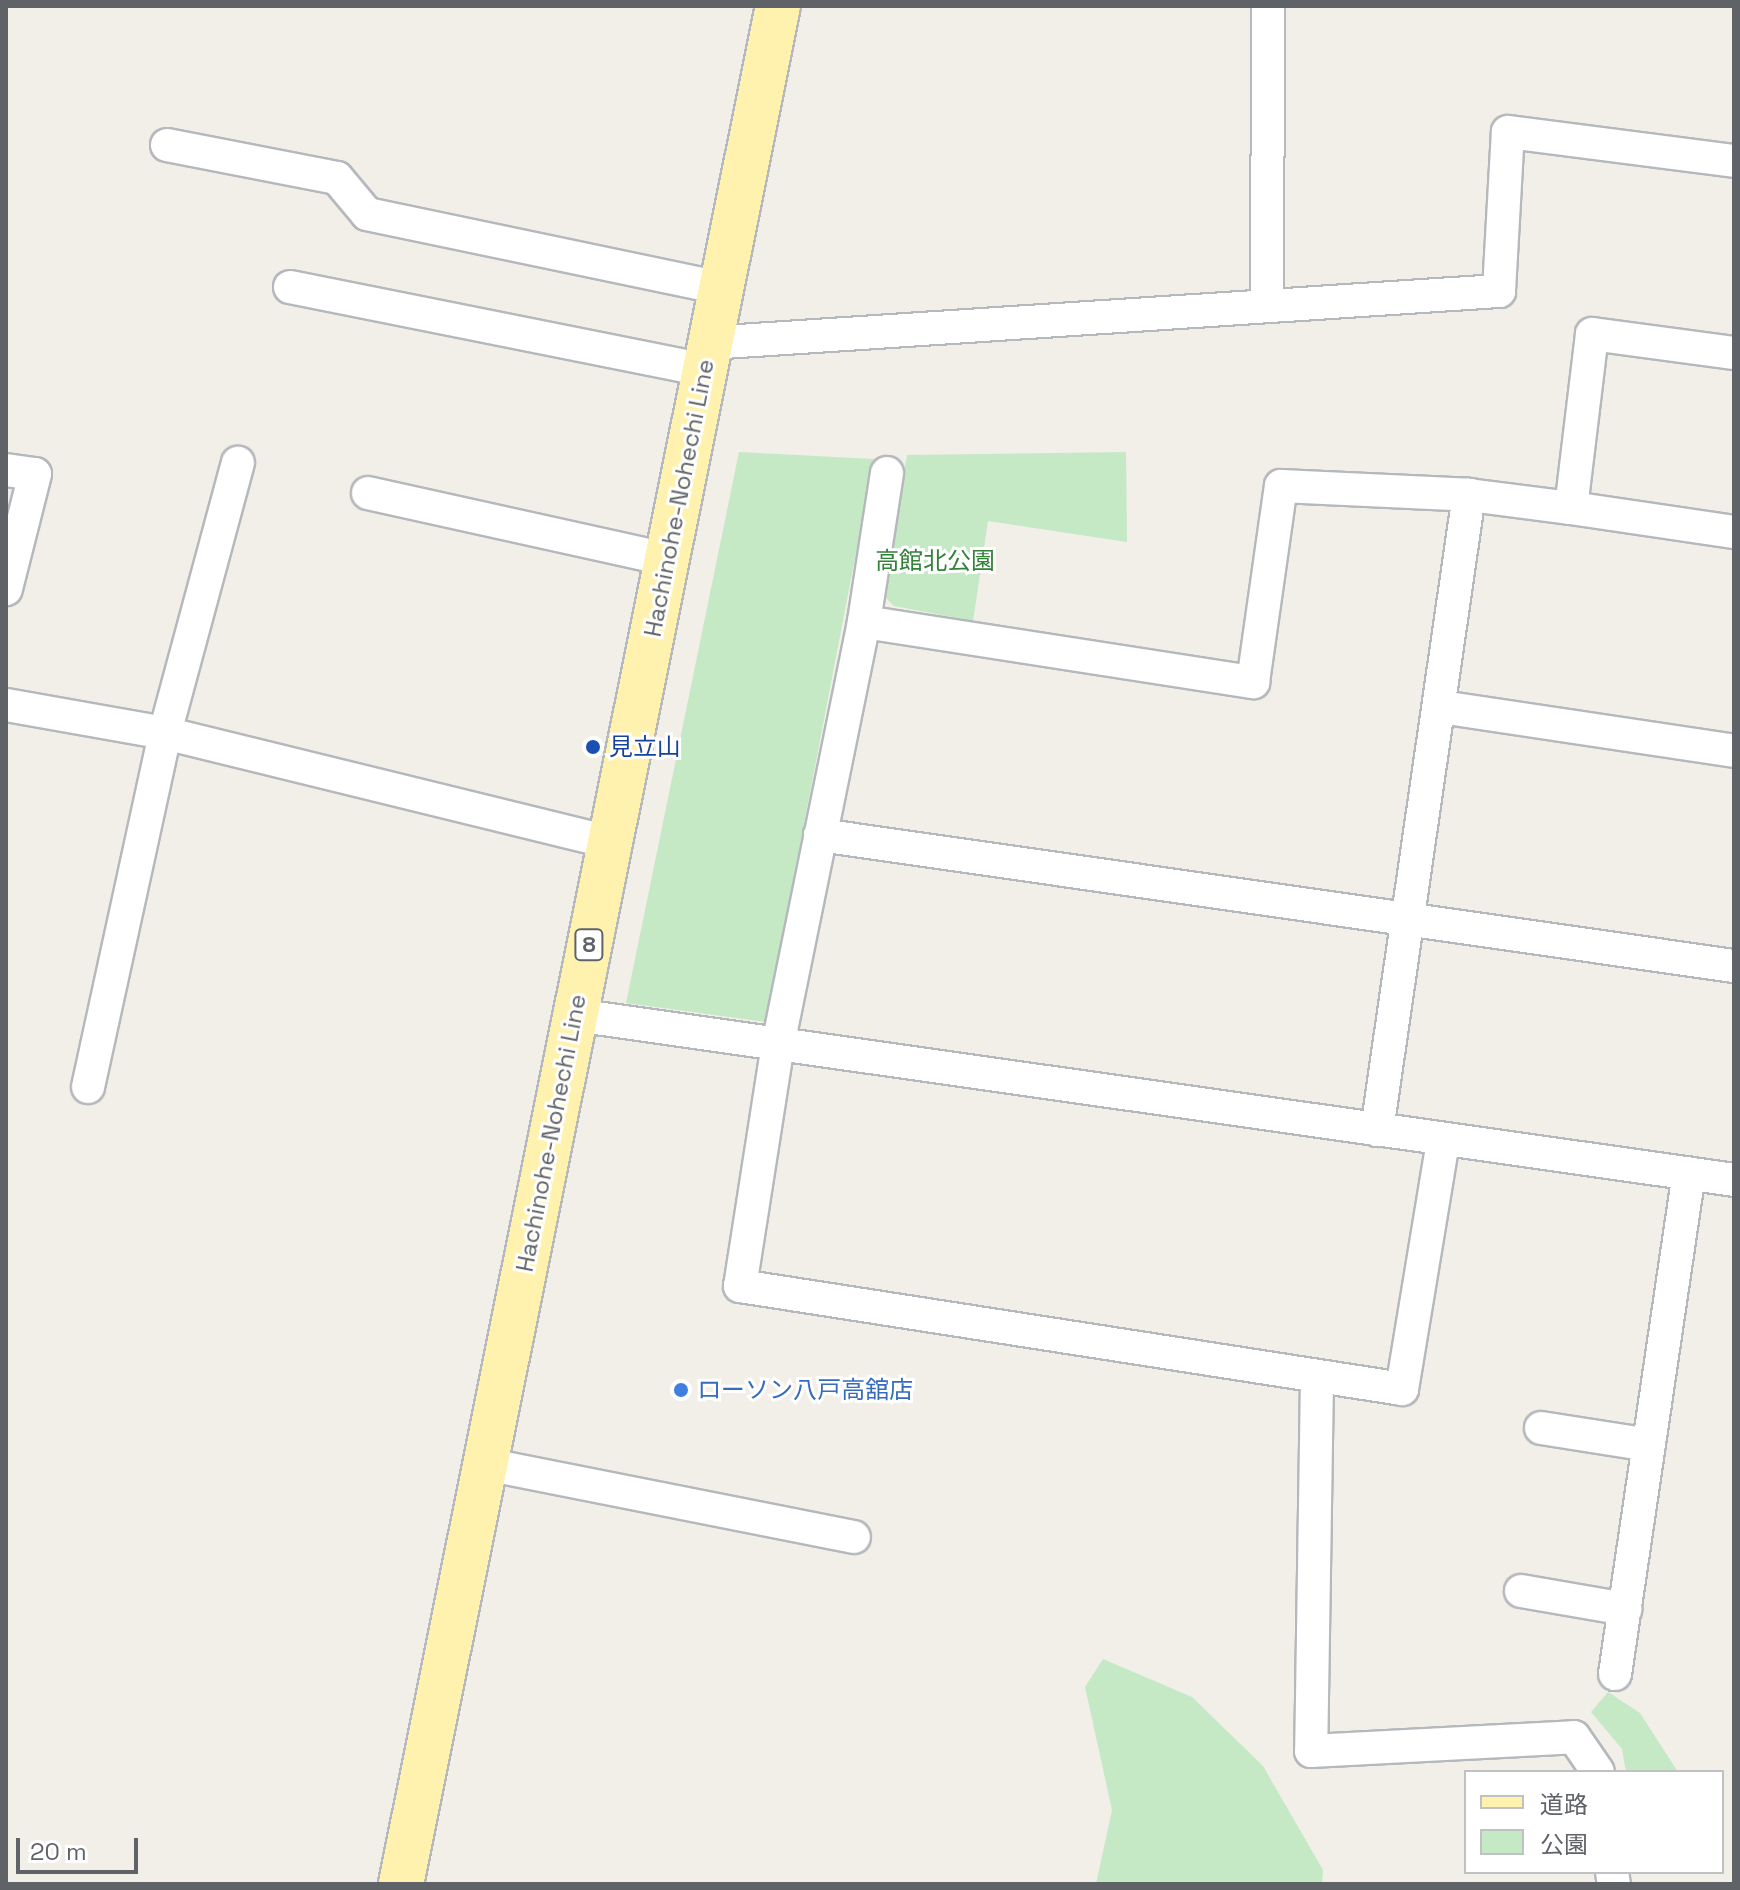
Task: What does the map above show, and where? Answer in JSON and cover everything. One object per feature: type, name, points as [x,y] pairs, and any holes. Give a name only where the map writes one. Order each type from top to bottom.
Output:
[{"type":"main road","name":"Hachinohe-Nohechi Line","points":[[401,1884],[778,6]]},
{"type":"street","points":[[1267,306],[1268,6]]},
{"type":"street","points":[[290,287],[706,356],[1267,306],[1499,291],[1508,132],[1734,161]]},
{"type":"street","points":[[167,145],[337,178],[367,214],[720,288]]},
{"type":"street","points":[[1571,508],[1592,334],[1734,353]]},
{"type":"street","points":[[88,1087],[165,733],[238,463]]},
{"type":"street","points":[[6,470],[35,474],[6,589]]},
{"type":"street","points":[[887,473],[864,622],[778,1044],[740,1286],[1317,1379],[1402,1389],[1443,1140]]},
{"type":"street","points":[[864,622],[1253,682],[1281,486],[1469,495],[1734,532]]},
{"type":"street","points":[[368,493],[666,559]]},
{"type":"street","points":[[1377,1130],[1441,707],[1469,495]]},
{"type":"street","points":[[6,705],[165,733],[610,842]]},
{"type":"street","points":[[1441,707],[1734,751]]},
{"type":"street","points":[[820,835],[1410,917],[1734,966]]},
{"type":"street","points":[[575,1015],[1734,1180]]},
{"type":"street","points":[[1615,1674],[1689,1173]]},
{"type":"street","points":[[1317,1379],[1311,1751],[1574,1737],[1597,1770]]},
{"type":"street","points":[[1541,1428],[1649,1445]]},
{"type":"street","points":[[485,1464],[854,1537]]},
{"type":"street","points":[[1521,1591],[1625,1609]]},
{"type":"green space","points":[[739,452],[874,459],[766,1022],[626,1003]]},
{"type":"green space","name":"高館北公園","points":[[1126,452],[1127,542],[988,521],[973,621],[894,606],[883,595],[907,455]]},
{"type":"green space","points":[[1103,1659],[1192,1697],[1263,1766],[1323,1870],[1322,1884],[1096,1884],[1112,1810],[1085,1687]]},
{"type":"green space","points":[[1608,1692],[1640,1713],[1677,1770],[1626,1770],[1622,1749],[1591,1712]]},
{"type":"place","name":"見立山","points":[[593,747]]},
{"type":"place","name":"ローソン八戸高舘店","points":[[681,1390]]}]
